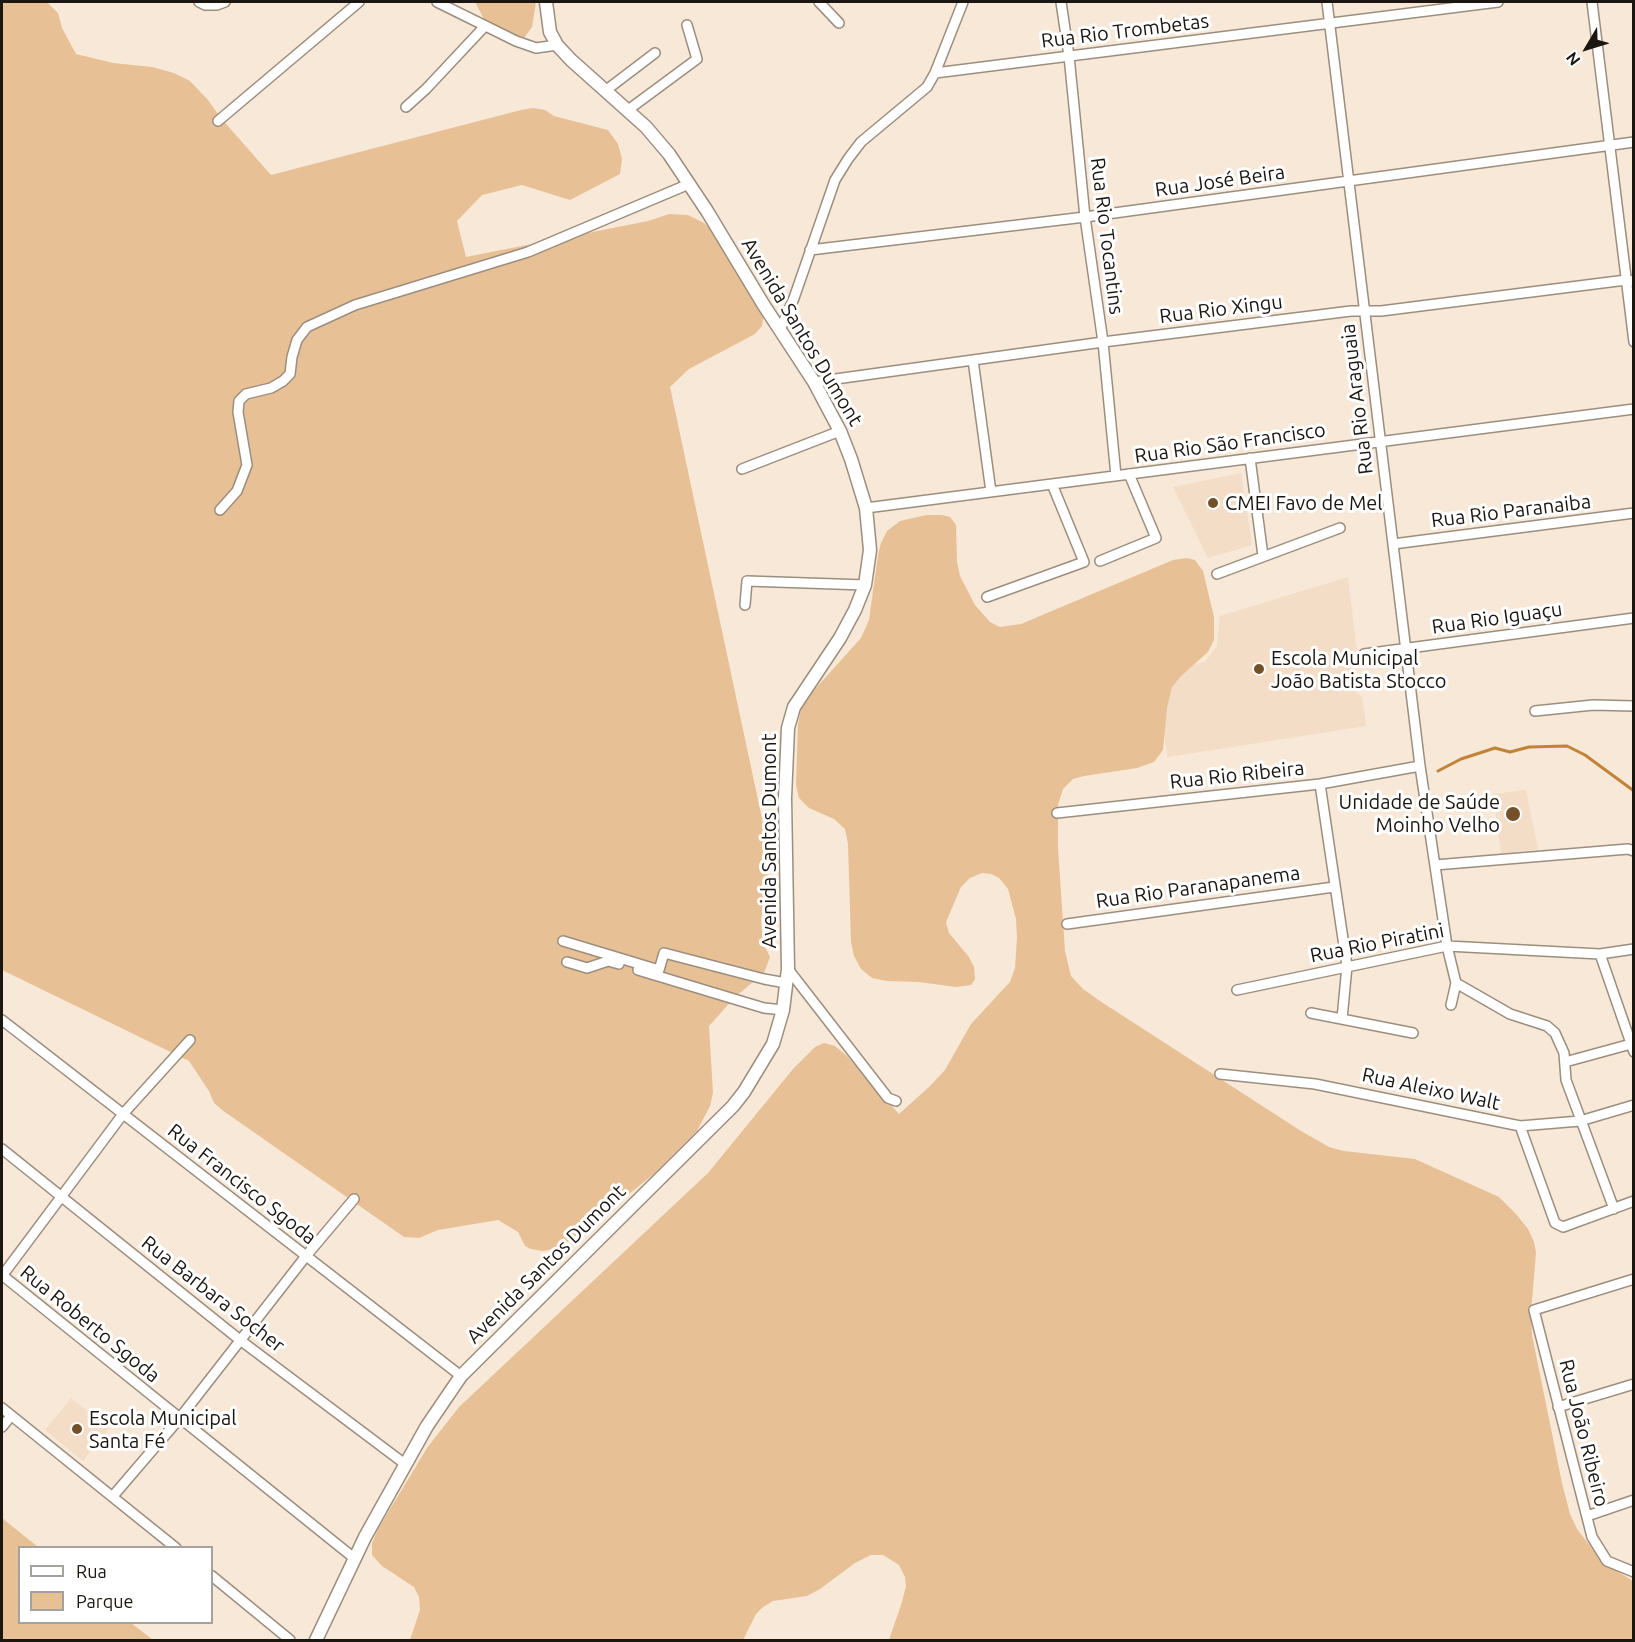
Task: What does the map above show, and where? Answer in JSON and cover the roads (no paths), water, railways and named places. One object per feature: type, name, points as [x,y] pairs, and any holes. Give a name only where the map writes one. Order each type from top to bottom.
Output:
[{"type":"street","points":[[199,2],[205,5],[218,5],[225,2]]},
{"type":"street","points":[[218,121],[359,2]]},
{"type":"street","points":[[437,2],[516,41],[536,48],[557,45]]},
{"type":"street","name":"Avenida Santos Dumont","points":[[316,1641],[354,1558],[405,1464],[461,1376],[733,1106],[773,1044],[783,1010],[788,969],[785,754],[788,728],[794,707],[840,638],[855,610],[865,585],[870,550],[866,508],[852,459],[814,382],[669,154],[646,127],[557,45],[550,32],[546,2]]},
{"type":"street","points":[[819,2],[839,23]]},
{"type":"street","points":[[780,330],[794,298],[835,180],[861,142],[927,87],[935,73],[963,2]]},
{"type":"street","name":"Rua Rio Tocantins","points":[[1061,2],[1069,56],[1085,217],[1103,342],[1116,476]]},
{"type":"street","name":"Rua Rio Araguaia","points":[[1327,2],[1420,766],[1447,946],[1456,983],[1451,1005]]},
{"type":"street","name":"Rua Rio Trombetas","points":[[935,73],[1498,2]]},
{"type":"street","points":[[1592,2],[1609,145],[1630,280],[1634,342]]},
{"type":"street","points":[[628,110],[697,59],[687,25]]},
{"type":"street","points":[[406,107],[485,26]]},
{"type":"street","points":[[605,91],[655,53]]},
{"type":"street","name":"Rua José Beira","points":[[810,250],[1085,217],[1634,142]]},
{"type":"street","points":[[220,510],[237,491],[247,465],[238,412],[239,401],[246,394],[271,388],[290,374],[297,340],[307,327],[355,304],[528,252],[689,184]]},
{"type":"street","name":"Rua Rio Xingu","points":[[814,382],[1103,342],[1630,280]]},
{"type":"street","points":[[974,360],[991,492]]},
{"type":"street","name":"Rua Rio São Francisco","points":[[866,508],[1634,409]]},
{"type":"street","points":[[742,469],[840,431]]},
{"type":"street","points":[[1250,458],[1263,556]]},
{"type":"street","points":[[1100,561],[1156,538],[1129,474]]},
{"type":"street","points":[[987,597],[1084,562],[1052,484]]},
{"type":"street","name":"Rua Rio Paranaiba","points":[[1393,544],[1634,513]]},
{"type":"street","points":[[1217,574],[1340,528]]},
{"type":"street","points":[[745,605],[747,581],[865,585]]},
{"type":"street","name":"Rua Rio Iguaçu","points":[[1364,654],[1634,618]]},
{"type":"street","points":[[1535,711],[1593,705],[1634,706]]},
{"type":"street","name":"Rua Rio Ribeira","points":[[1057,813],[1320,784],[1420,766]]},
{"type":"street","points":[[1320,784],[1347,966],[1342,1019]]},
{"type":"street","points":[[1435,865],[1628,849],[1634,851]]},
{"type":"street","name":"Rua Rio Paranapanema","points":[[1067,924],[1334,886]]},
{"type":"street","points":[[562,941],[659,970],[664,953],[786,983]]},
{"type":"street","name":"Rua Rio Piratini","points":[[1237,990],[1447,946],[1600,954],[1634,950]]},
{"type":"street","points":[[1565,1062],[1632,1048],[1600,954]]},
{"type":"street","points":[[567,962],[587,968],[608,961],[764,1008],[783,1010]]},
{"type":"street","points":[[788,969],[888,1098],[896,1101]]},
{"type":"street","points":[[1456,983],[1510,1014],[1547,1026],[1556,1033],[1565,1062],[1566,1080],[1614,1209]]},
{"type":"street","points":[[1311,1013],[1413,1033]]},
{"type":"street","name":"Rua Francisco Sgoda","points":[[2,1020],[461,1376]]},
{"type":"street","points":[[2,1276],[123,1114],[190,1040]]},
{"type":"street","name":"Rua Aleixo Walt","points":[[1220,1074],[1315,1084],[1520,1126],[1580,1120],[1634,1105]]},
{"type":"street","points":[[1520,1126],[1555,1223],[1563,1227],[1634,1201]]},
{"type":"street","name":"Rua Barbara Socher","points":[[2,1149],[240,1340],[405,1464]]},
{"type":"street","points":[[113,1496],[180,1419],[306,1256],[354,1199]]},
{"type":"street","name":"Rua Roberto Sgoda","points":[[2,1276],[354,1558]]},
{"type":"street","name":"Rua João Ribeiro","points":[[1634,1279],[1534,1310],[1592,1537],[1607,1562],[1634,1572]]},
{"type":"street","points":[[1558,1407],[1634,1384]]},
{"type":"street","points":[[2,1408],[174,1546]]},
{"type":"street","points":[[2,1427],[10,1416]]},
{"type":"street","points":[[1587,1516],[1634,1500]]},
{"type":"street","points":[[213,1577],[290,1641]]},
{"type":"waterway","points":[[1438,771],[1461,759],[1495,748],[1510,752],[1529,747],[1567,746],[1585,755],[1634,791]]},
{"type":"place","name":"CMEI Favo de Mel","points":[[1213,503]]},
{"type":"place","name":"Escola Municipal João Batista Stocco","points":[[1259,669]]},
{"type":"place","name":"Unidade de Saúde Moinho Velho","points":[[1513,814]]},
{"type":"place","name":"Escola Municipal Santa Fé","points":[[77,1429]]}]
